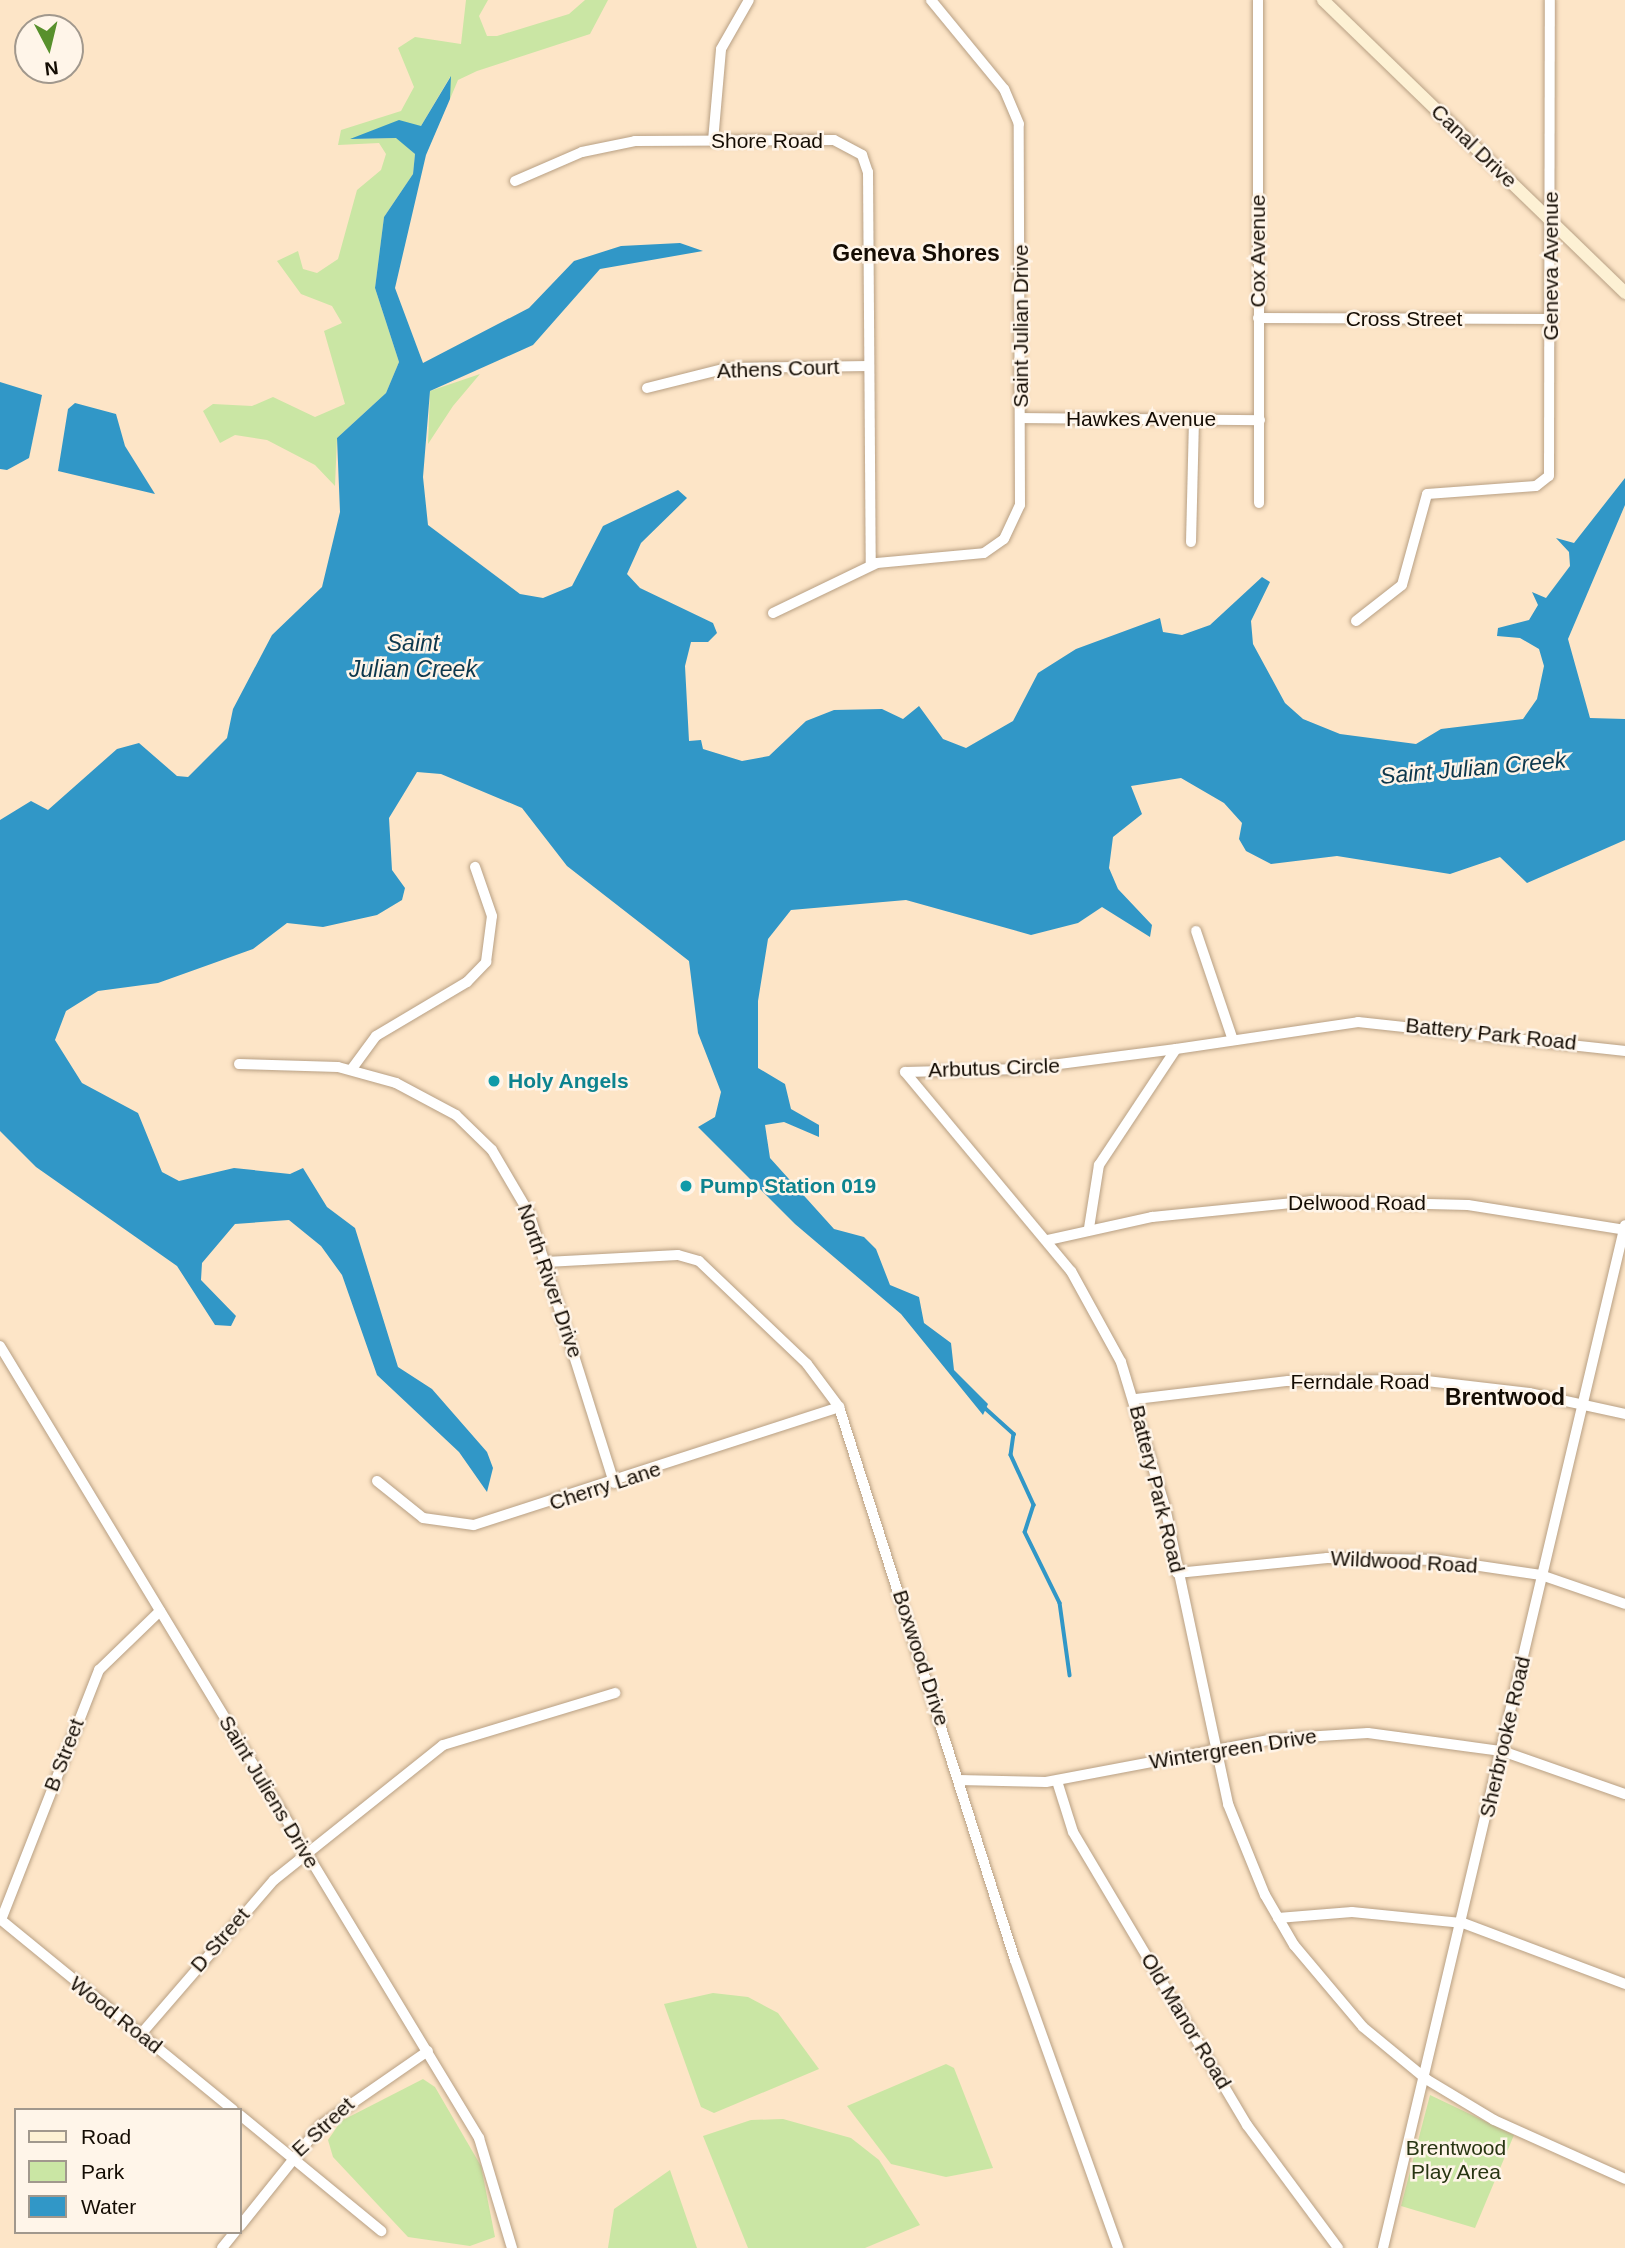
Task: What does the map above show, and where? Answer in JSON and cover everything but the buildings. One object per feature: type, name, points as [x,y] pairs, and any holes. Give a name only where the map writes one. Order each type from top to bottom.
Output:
[{"type":"main road","name":"Canal Drive","points":[[1323,0],[1625,293]]},
{"type":"street","points":[[713,141],[721,49],[749,0]]},
{"type":"street","name":"Saint Julian Drive","points":[[871,565],[967,559],[1004,538],[1020,505],[1019,124],[1004,89],[931,0]]},
{"type":"street","name":"Cox Avenue","points":[[1258,0],[1258,318],[1261,420],[1259,503]]},
{"type":"street","name":"Geneva Avenue","points":[[1356,621],[1402,585],[1422,499],[1433,492],[1541,485],[1549,476],[1550,0]]},
{"type":"street","name":"Shore Road","points":[[515,181],[615,143],[834,141],[862,155],[868,172],[871,565]]},
{"type":"street","name":"Cross Street","points":[[1258,318],[1550,319]]},
{"type":"street","name":"Athens Court","points":[[647,388],[727,368],[869,366]]},
{"type":"street","name":"Hawkes Avenue","points":[[1021,418],[1261,420]]},
{"type":"street","points":[[1191,542],[1194,419]]},
{"type":"street","points":[[773,613],[871,565]]},
{"type":"street","points":[[351,1070],[376,1036],[467,982],[486,962],[492,916],[475,867]]},
{"type":"street","points":[[1196,931],[1233,1040]]},
{"type":"street","name":"Battery Park Road","points":[[1176,1049],[1377,1022],[1625,1051]]},
{"type":"street","points":[[1048,1240],[1089,1228],[1099,1166],[1176,1049]]},
{"type":"street","name":"Arbutus Circle","points":[[1048,1240],[905,1072],[1020,1069],[1176,1049]]},
{"type":"street","name":"North River Drive","points":[[239,1064],[351,1070],[423,1095],[478,1135],[519,1192],[546,1262],[614,1483]]},
{"type":"street","name":"Delwood Road","points":[[1089,1228],[1255,1205],[1388,1201],[1505,1209],[1625,1228]]},
{"type":"street","name":"Sherbrooke Road","points":[[1383,2248],[1463,1923],[1580,1403],[1625,1228]]},
{"type":"street","name":"Battery Park Road","points":[[1048,1240],[1086,1293],[1136,1399],[1177,1573],[1214,1750],[1234,1822],[1278,1918],[1332,1993],[1426,2078],[1494,2120],[1625,2179]]},
{"type":"street","name":"Boxwood Drive","points":[[546,1262],[678,1255],[699,1261],[807,1364],[839,1407],[959,1780],[1118,2248]]},
{"type":"street","name":"Saint Juliens Drive","points":[[0,1346],[479,2138],[512,2248]]},
{"type":"street","name":"Ferndale Road","points":[[1136,1399],[1330,1378],[1470,1385],[1580,1403],[1625,1414]]},
{"type":"street","name":"Cherry Lane","points":[[377,1481],[411,1511],[459,1525],[491,1522],[839,1407]]},
{"type":"street","name":"Wildwood Road","points":[[1177,1573],[1373,1558],[1541,1575],[1625,1604]]},
{"type":"street","name":"B Street","points":[[1,1920],[16,1896],[99,1670],[160,1611]]},
{"type":"street","name":"D Street","points":[[141,2034],[231,1926],[307,1854],[443,1745],[615,1693]]},
{"type":"street","name":"Wintergreen Drive","points":[[959,1780],[1057,1781],[1214,1750],[1368,1733],[1502,1751],[1625,1794]]},
{"type":"street","name":"Old Manor Road","points":[[1057,1781],[1073,1832],[1247,2124],[1338,2248]]},
{"type":"street","points":[[1278,1918],[1352,1912],[1463,1923],[1625,1984]]},
{"type":"street","name":"Wood Road","points":[[1,1920],[231,2108]]},
{"type":"street","name":"E Street","points":[[242,2223],[290,2157],[348,2101],[428,2051]]},
{"type":"street","points":[[242,2117],[381,2231]]},
{"type":"street","points":[[222,2248],[233,2234]]},
{"type":"green space","points":[[466,0],[488,0],[479,16],[487,36],[497,36],[569,14],[585,0],[608,0],[590,34],[477,71],[458,80],[450,99],[450,77],[421,126],[353,139],[397,138],[415,154],[413,174],[384,217],[375,288],[399,362],[386,393],[337,438],[335,486],[315,465],[267,440],[235,435],[220,443],[203,411],[213,404],[252,406],[273,397],[315,417],[345,404],[324,331],[342,323],[332,306],[301,294],[277,261],[298,251],[303,269],[317,273],[338,259],[357,190],[381,170],[386,154],[379,143],[338,145],[341,130],[401,111],[414,87],[398,48],[415,37],[461,44]]},
{"type":"green space","points":[[480,374],[453,406],[428,444],[430,391]]},
{"type":"green space","points":[[713,1993],[748,1997],[778,2013],[819,2069],[714,2113],[701,2107],[664,2004]]},
{"type":"green space","points":[[946,2064],[954,2068],[993,2168],[946,2177],[891,2164],[847,2106]]},
{"type":"green space","points":[[423,2079],[435,2087],[481,2166],[495,2237],[470,2246],[408,2237],[333,2157],[328,2140],[341,2121]]},
{"type":"green space","name":"Brentwood Play Area","points":[[1430,2095],[1514,2135],[1475,2228],[1401,2206]]},
{"type":"green space","points":[[783,2119],[851,2138],[879,2160],[920,2225],[865,2248],[748,2248],[703,2136],[751,2120]]},
{"type":"green space","points":[[670,2170],[697,2248],[608,2248],[614,2209]]},
{"type":"water","name":"Saint Julian Creek","points":[[451,76],[450,99],[426,155],[395,288],[423,363],[529,308],[574,261],[621,246],[680,243],[703,251],[600,269],[533,345],[430,391],[423,477],[428,525],[520,594],[543,598],[572,586],[603,526],[678,490],[687,498],[641,543],[627,574],[640,588],[713,623],[717,633],[708,642],[691,642],[685,666],[689,741],[701,740],[703,749],[742,761],[769,756],[806,721],[834,710],[882,709],[903,719],[919,706],[943,739],[966,748],[1013,721],[1038,673],[1076,649],[1160,618],[1163,632],[1182,635],[1210,625],[1262,577],[1270,582],[1251,621],[1253,644],[1285,703],[1303,719],[1340,734],[1416,744],[1441,729],[1523,719],[1537,699],[1544,666],[1539,649],[1520,638],[1497,636],[1498,628],[1529,620],[1538,605],[1532,592],[1546,598],[1570,566],[1569,552],[1556,538],[1574,543],[1625,478],[1625,505],[1568,639],[1590,718],[1625,719],[1625,840],[1527,883],[1500,857],[1450,874],[1337,856],[1271,864],[1246,851],[1239,839],[1242,823],[1224,803],[1181,778],[1131,786],[1142,814],[1113,837],[1109,868],[1118,889],[1152,925],[1150,937],[1102,907],[1078,923],[1031,935],[906,900],[791,910],[768,939],[758,1001],[758,1068],[785,1084],[791,1109],[819,1125],[819,1137],[784,1122],[765,1125],[770,1158],[834,1229],[864,1237],[876,1249],[890,1285],[919,1297],[924,1323],[951,1343],[954,1370],[988,1404],[983,1415],[901,1314],[795,1224],[698,1127],[715,1117],[721,1092],[698,1033],[689,961],[567,866],[522,808],[441,774],[417,772],[389,818],[392,870],[405,888],[402,900],[377,915],[323,927],[287,923],[253,949],[158,983],[98,991],[66,1011],[55,1040],[82,1083],[138,1113],[162,1172],[179,1181],[234,1168],[290,1174],[303,1168],[327,1207],[355,1228],[398,1367],[432,1389],[487,1452],[493,1468],[487,1492],[459,1452],[377,1375],[342,1275],[321,1246],[289,1220],[235,1224],[202,1263],[201,1280],[236,1316],[231,1326],[215,1325],[177,1266],[36,1167],[0,1131],[0,820],[31,801],[48,810],[117,749],[139,743],[177,776],[188,777],[227,738],[233,709],[272,635],[322,587],[340,512],[337,438],[386,393],[399,362],[375,288],[384,217],[413,174],[415,154],[396,138],[350,139],[399,120],[421,126]]},
{"type":"water","points":[[0,382],[42,395],[29,458],[7,470],[0,469]]},
{"type":"water","points":[[75,403],[116,414],[125,446],[155,494],[58,471],[68,409]]},
{"type":"waterway","points":[[983,1406],[1014,1434],[1011,1455],[1034,1505],[1025,1532],[1060,1603],[1070,1675]]},
{"type":"place","name":"Holy Angels","points":[[494,1081]]},
{"type":"place","name":"Pump Station 019","points":[[686,1186]]},
{"type":"district","name":"Geneva Shores","points":[[916,253]]},
{"type":"district","name":"Brentwood","points":[[1505,1397]]}]
